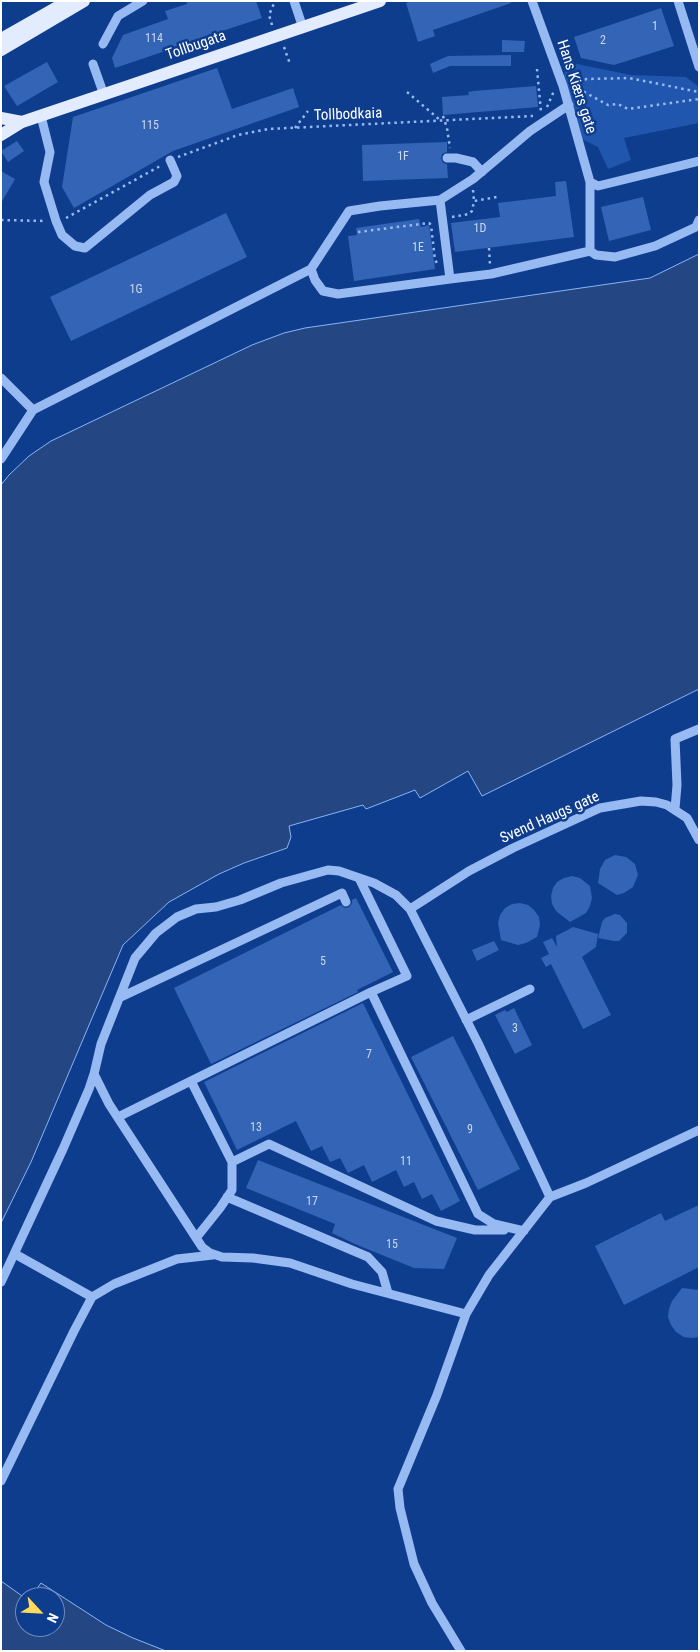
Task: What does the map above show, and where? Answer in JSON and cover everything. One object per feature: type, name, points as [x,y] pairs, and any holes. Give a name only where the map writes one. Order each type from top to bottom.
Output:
[{"type":"main road","points":[[1,39],[68,1]]},
{"type":"main road","points":[[1,50],[84,1]]},
{"type":"main road","name":"Tollbugata","points":[[1,135],[22,122],[380,1]]},
{"type":"main road","name":"Tollbugata","points":[[1,118],[22,122]]},
{"type":"street","points":[[103,44],[118,16],[143,1]]},
{"type":"street","points":[[294,1],[303,28]]},
{"type":"street","name":"Hans Kiærs gate","points":[[532,1],[563,86],[590,182],[590,251]]},
{"type":"street","points":[[678,1],[699,66]]},
{"type":"street","points":[[93,64],[104,95]]},
{"type":"street","points":[[1,459],[33,410],[311,269],[350,211],[440,200],[472,180],[530,131],[569,105]]},
{"type":"street","points":[[41,116],[50,152],[44,182],[62,235],[75,246],[85,248],[150,195],[174,182],[177,176],[170,160]]},
{"type":"street","points":[[452,158],[473,162],[482,172]]},
{"type":"street","points":[[590,182],[598,186],[699,161]]},
{"type":"street","points":[[440,200],[450,279]]},
{"type":"street","points":[[311,269],[315,280],[323,291],[338,294],[491,274],[590,251],[596,255],[615,257],[655,246],[696,227],[699,220]]},
{"type":"street","points":[[1,378],[33,410]]},
{"type":"street","points":[[699,729],[675,739],[677,785],[675,808],[687,818],[699,840]]},
{"type":"street","name":"Svend Haugs gate","points":[[410,909],[469,870],[600,808],[641,801],[656,802],[675,808]]},
{"type":"street","points":[[1,1282],[63,1149],[94,1074],[102,1044],[135,958],[156,933],[177,916],[196,909],[216,907],[240,900],[281,883],[328,870],[339,871],[374,883],[396,895],[410,909],[466,1020],[550,1197]]},
{"type":"street","points":[[118,1117],[371,992],[408,976],[359,878]]},
{"type":"street","points":[[121,997],[342,893],[346,902]]},
{"type":"street","points":[[466,1020],[530,988]]},
{"type":"street","points":[[371,992],[478,1214],[494,1224],[524,1230]]},
{"type":"street","points":[[94,1074],[109,1104],[196,1238],[213,1255],[222,1258],[253,1258],[290,1263],[352,1284],[466,1314]]},
{"type":"street","points":[[191,1081],[232,1162],[232,1190],[196,1238]]},
{"type":"street","points":[[461,1651],[432,1603],[414,1564],[400,1508],[398,1489],[437,1395],[466,1314],[489,1275],[550,1197],[586,1183],[699,1130]]},
{"type":"street","points":[[232,1162],[269,1144],[436,1221],[474,1230],[524,1230]]},
{"type":"street","points":[[227,1197],[368,1257],[382,1272],[388,1293]]},
{"type":"street","points":[[15,1254],[92,1297]]},
{"type":"street","points":[[1,1480],[92,1297],[114,1284],[177,1259],[213,1255]]},
{"type":"path","points":[[275,1],[269,15],[273,26],[270,28],[276,46],[283,43],[290,64]]},
{"type":"path","points":[[537,69],[538,96],[542,114]]},
{"type":"path","points":[[542,114],[554,91],[563,86],[586,79],[629,78],[699,92]]},
{"type":"path","points":[[563,86],[575,87],[608,105],[618,104],[628,109],[699,99]]},
{"type":"path","points":[[407,92],[443,121]]},
{"type":"path","points":[[295,128],[308,111]]},
{"type":"path","name":"Tollbodkaia","points":[[1,220],[56,221],[76,214],[170,160],[250,132],[542,114]]},
{"type":"path","points":[[442,116],[452,158]]},
{"type":"path","points":[[442,218],[469,214],[474,201],[498,197]]},
{"type":"path","points":[[358,232],[429,223],[431,225],[436,263],[448,262]]},
{"type":"path","points":[[489,248],[491,274]]},
{"type":"shaded area","points":[[567,62],[631,75],[686,77],[699,87],[699,123],[624,138],[631,160],[608,169],[598,147],[578,137],[563,80]]},
{"type":"shaded area","points":[[699,254],[699,689],[482,796],[468,771],[420,798],[415,790],[366,809],[363,805],[289,826],[291,837],[287,848],[219,874],[169,902],[123,945],[31,1162],[1,1223],[1,485],[29,456],[51,441],[252,345],[284,333],[305,328],[650,278]]},
{"type":"shaded area","points":[[1,1581],[15,1591],[15,1637],[65,1637],[65,1599],[106,1625],[166,1651],[1,1651]]},
{"type":"shaded area","points":[[41,1583],[47,1587],[38,1587]]},
{"type":"building","points":[[186,1],[256,1],[262,18],[213,34],[216,44],[207,47],[204,38],[115,68],[112,58],[123,35],[168,19],[165,11],[187,4]]},
{"type":"building","points":[[412,1],[511,1],[511,3],[433,30],[435,36],[418,42],[406,3]]},
{"type":"building","points":[[661,8],[674,46],[614,65],[581,58],[574,37]]},
{"type":"building","points":[[502,40],[525,41],[524,52],[502,52]]},
{"type":"building","points":[[511,55],[511,66],[450,66],[433,73],[430,64],[448,56]]},
{"type":"building","points":[[47,62],[58,82],[17,106],[4,86]]},
{"type":"building","points":[[217,68],[232,109],[293,88],[299,107],[173,151],[74,208],[62,187],[73,117]]},
{"type":"building","points":[[536,86],[538,107],[443,115],[442,97],[469,95],[468,92],[474,91]]},
{"type":"building","points":[[17,141],[24,151],[8,162],[1,151]]},
{"type":"building","points":[[447,142],[447,152],[442,154],[441,158],[443,163],[447,164],[448,178],[363,181],[362,145]]},
{"type":"building","points":[[1,171],[15,179],[1,203]]},
{"type":"building","points":[[566,181],[574,237],[455,252],[451,223],[500,217],[498,203],[556,196],[555,182]]},
{"type":"building","points":[[643,197],[651,230],[609,241],[601,207]]},
{"type":"building","points":[[226,213],[247,257],[71,341],[50,297]]},
{"type":"building","points":[[419,219],[421,227],[429,225],[435,269],[354,281],[348,236],[357,235],[356,228]]},
{"type":"building","points":[[615,855],[626,857],[635,864],[638,875],[633,887],[617,895],[598,883],[600,869],[605,860]]},
{"type":"building","points":[[572,876],[580,878],[590,886],[592,898],[586,913],[570,922],[556,911],[552,904],[551,896],[557,882]]},
{"type":"building","points":[[356,898],[393,972],[357,990],[358,992],[211,1064],[174,988],[341,905],[345,908],[349,907],[352,900]]},
{"type":"building","points":[[512,904],[528,905],[534,910],[539,917],[540,925],[537,937],[518,945],[501,940],[498,923],[500,915],[505,908]]},
{"type":"building","points":[[615,914],[620,915],[627,923],[627,933],[619,941],[598,938],[602,922],[605,918]]},
{"type":"building","points":[[573,927],[598,934],[596,947],[582,957],[611,1015],[583,1029],[551,964],[546,967],[541,958],[549,954],[543,942],[552,938],[557,947],[556,936]]},
{"type":"building","points":[[494,941],[499,950],[477,961],[472,950]]},
{"type":"building","points":[[363,1003],[460,1201],[441,1211],[432,1194],[422,1199],[414,1182],[404,1187],[396,1170],[372,1182],[364,1165],[348,1173],[340,1158],[330,1162],[322,1146],[311,1151],[296,1121],[237,1150],[204,1082]]},
{"type":"building","points":[[514,1008],[532,1045],[515,1054],[495,1015]]},
{"type":"building","points":[[453,1036],[520,1169],[478,1190],[411,1057]]},
{"type":"building","points":[[258,1160],[457,1238],[444,1269],[414,1268],[355,1244],[332,1233],[335,1224],[246,1188]]},
{"type":"building","points":[[699,1205],[699,1267],[624,1305],[595,1246],[661,1213],[665,1221]]},
{"type":"building","points":[[682,1288],[699,1290],[699,1337],[684,1337],[676,1332],[668,1317],[672,1301]]}]
